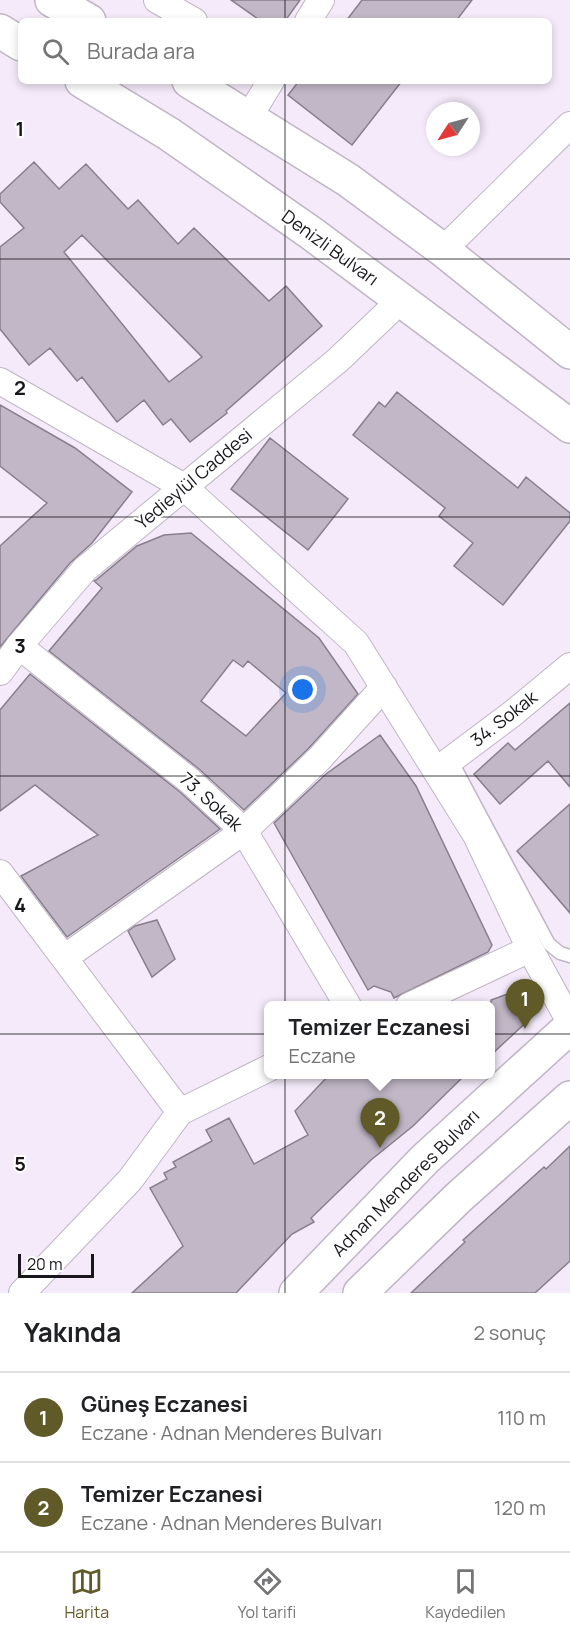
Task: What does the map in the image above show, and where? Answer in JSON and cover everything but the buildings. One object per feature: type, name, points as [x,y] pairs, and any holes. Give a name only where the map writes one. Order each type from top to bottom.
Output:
[{"type":"main road","points":[[52,0],[84,18]]},
{"type":"main road","points":[[0,31],[18,42]]},
{"type":"main road","name":"Denizli Bulvarı","points":[[87,84],[169,134],[310,233],[570,426]]},
{"type":"main road","points":[[194,84],[348,180],[443,250],[570,352]]},
{"type":"main road","name":"Adnan Menderes Bulvarı","points":[[296,1293],[425,1159],[570,1024]]},
{"type":"main road","points":[[360,1293],[459,1197],[570,1098]]},
{"type":"street","points":[[158,0],[189,18]]},
{"type":"street","points":[[310,18],[321,0]]},
{"type":"street","points":[[249,117],[269,84]]},
{"type":"street","points":[[443,250],[570,125]]},
{"type":"street","name":"Yedieylül Caddesi","points":[[0,672],[18,646],[85,569],[338,360],[401,300]]},
{"type":"street","points":[[0,381],[184,487],[356,643],[384,687],[443,766],[530,949],[570,1024]]},
{"type":"street","name":"73. Sokak","points":[[18,646],[190,781],[244,831],[346,1001]]},
{"type":"street","name":"34. Sokak","points":[[443,766],[512,714],[570,666]]},
{"type":"street","points":[[64,958],[244,831],[319,759],[384,687]]},
{"type":"street","points":[[0,873],[180,1112]]},
{"type":"street","points":[[418,1001],[530,949]]},
{"type":"street","points":[[21,1293],[130,1180],[180,1112],[264,1070]]},
{"type":"lane","points":[[443,766],[549,944],[560,953],[570,957]]},
{"type":"place","name":"Güneş Eczanesi","points":[[525,1029]]},
{"type":"place","name":"Temizer Eczanesi","points":[[380,1148]]}]
